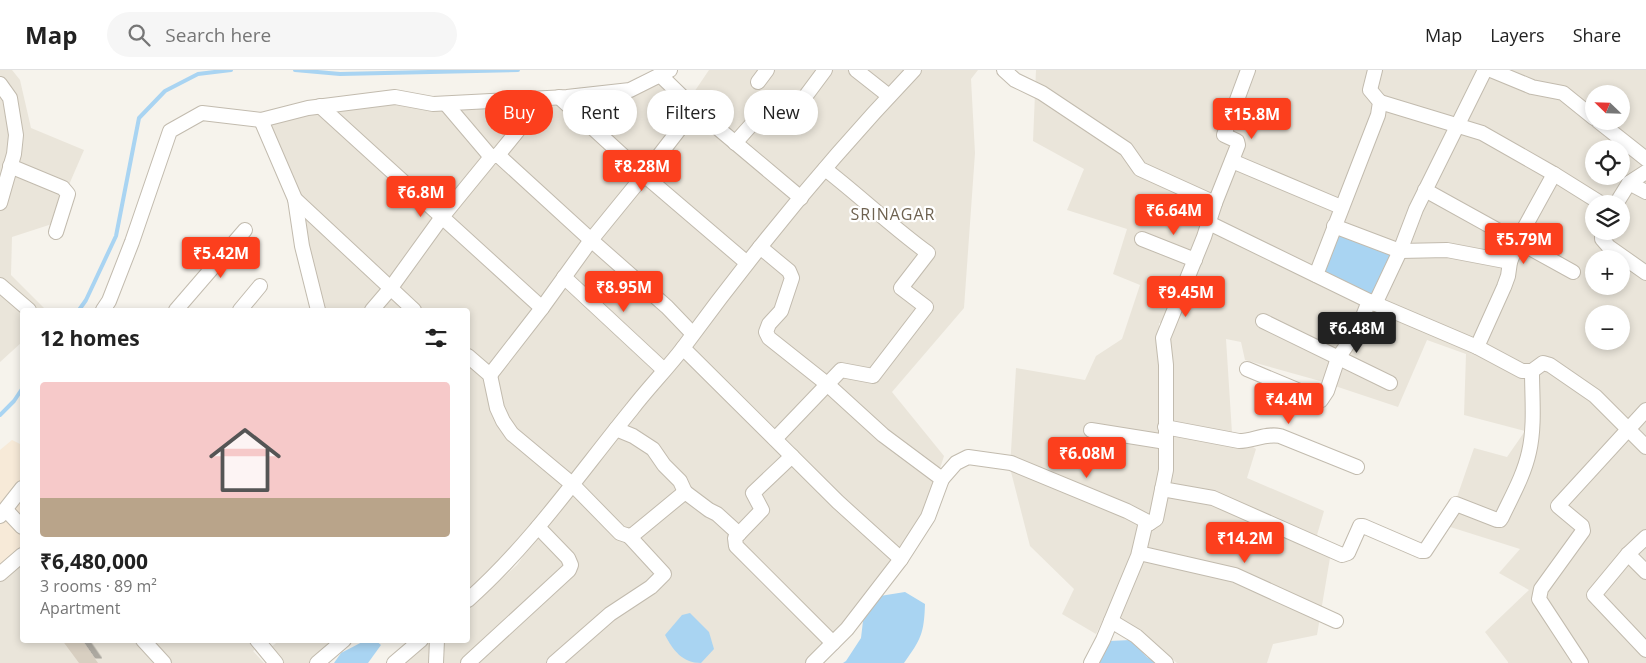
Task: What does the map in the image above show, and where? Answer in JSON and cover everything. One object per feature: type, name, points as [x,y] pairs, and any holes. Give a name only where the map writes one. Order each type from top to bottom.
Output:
[{"type":"street","points":[[758,82],[767,70]]},
{"type":"street","points":[[735,143],[769,105],[777,102],[784,104],[793,114],[825,70]]},
{"type":"street","points":[[856,70],[889,96]]},
{"type":"street","points":[[470,598],[518,552],[683,348],[692,333],[760,247],[825,169],[914,70]]},
{"type":"street","points":[[1004,70],[1018,82],[1055,102],[1126,149],[1140,169],[1215,203]]},
{"type":"street","points":[[1091,663],[1139,553],[1145,526],[1156,519],[1166,470],[1166,365],[1163,338],[1195,260],[1238,143],[1225,136],[1224,131],[1248,70]]},
{"type":"street","points":[[1375,70],[1370,90],[1380,102],[1482,133],[1588,195]]},
{"type":"street","points":[[1247,369],[1321,400],[1327,391],[1338,358],[1358,329],[1400,251],[1416,209],[1486,70]]},
{"type":"street","points":[[1491,70],[1532,87],[1563,93],[1585,111]]},
{"type":"street","points":[[553,98],[630,90],[665,73],[679,90]]},
{"type":"street","points":[[0,84],[10,98],[16,135],[0,203]]},
{"type":"street","points":[[105,308],[132,242],[170,131],[202,113],[260,120],[320,106],[395,97],[433,104],[485,102]]},
{"type":"street","points":[[559,98],[644,175],[747,263]]},
{"type":"street","points":[[1316,275],[1378,115],[1380,102]]},
{"type":"street","points":[[446,104],[495,156],[667,308],[692,333]]},
{"type":"street","points":[[320,106],[542,308]]},
{"type":"street","points":[[260,120],[295,199],[302,246],[318,308]]},
{"type":"street","points":[[1609,130],[1646,159]]},
{"type":"street","points":[[374,308],[390,289],[442,217],[513,135]]},
{"type":"street","points":[[490,375],[542,308],[591,240],[675,135]]},
{"type":"street","points":[[726,135],[801,198]]},
{"type":"street","points":[[1232,161],[1341,207]]},
{"type":"street","points":[[10,166],[63,188],[68,194],[56,232]]},
{"type":"street","points":[[775,439],[841,370],[873,376],[926,307],[901,288],[928,253],[898,231],[862,197],[825,169]]},
{"type":"street","points":[[1630,182],[1646,172]]},
{"type":"street","points":[[1477,347],[1504,287],[1518,240],[1554,174]]},
{"type":"street","points":[[1630,184],[1646,192]]},
{"type":"street","points":[[1426,190],[1573,272]]},
{"type":"street","points":[[295,199],[412,308]]},
{"type":"street","points":[[1209,223],[1372,303],[1477,347],[1522,371],[1532,371],[1543,363],[1550,365],[1595,396],[1646,447]]},
{"type":"street","points":[[1334,226],[1400,251],[1447,250],[1510,262]]},
{"type":"street","points":[[178,308],[245,230]]},
{"type":"street","points":[[1142,239],[1195,260]]},
{"type":"street","points":[[1602,240],[1646,273]]},
{"type":"street","points":[[760,247],[789,271],[792,278],[781,311],[769,324],[766,332],[769,338],[827,384],[883,435],[942,479]]},
{"type":"street","points":[[564,277],[664,370]]},
{"type":"street","points":[[0,285],[27,308]]},
{"type":"street","points":[[242,308],[260,286]]},
{"type":"street","points":[[1263,321],[1390,383]]},
{"type":"street","points":[[683,348],[838,502],[901,559]]},
{"type":"street","points":[[470,358],[490,375],[498,408],[503,421],[512,434],[572,484],[620,533],[629,536],[664,574],[651,587],[610,614],[554,663]]},
{"type":"street","points":[[1162,489],[1213,498],[1342,555],[1348,553],[1360,526],[1425,551],[1456,504],[1497,520],[1500,520],[1502,517],[1523,472],[1529,453],[1531,440],[1532,371]]},
{"type":"street","points":[[1581,663],[1539,599],[1541,589],[1583,531],[1582,526],[1558,508],[1558,505],[1646,410]]},
{"type":"street","points":[[1165,427],[1238,442],[1272,435],[1280,436],[1357,467]]},
{"type":"street","points":[[616,429],[633,436],[654,449],[664,465],[680,481],[685,492],[717,514],[739,534]]},
{"type":"street","points":[[1091,430],[1166,442]]},
{"type":"street","points":[[792,456],[753,493],[762,510],[735,538],[736,546],[833,643]]},
{"type":"street","points":[[813,663],[847,629],[874,596],[901,559],[928,516],[942,479],[962,459],[968,457],[1011,463],[1127,511],[1150,523]]},
{"type":"street","points":[[20,491],[3,513],[20,526]]},
{"type":"street","points":[[629,536],[634,534],[685,492]]},
{"type":"street","points":[[468,663],[569,570],[572,565],[568,558],[538,527]]},
{"type":"street","points":[[1646,537],[1628,554],[1594,594],[1646,650]]},
{"type":"street","points":[[1139,553],[1235,575],[1336,621]]},
{"type":"street","points":[[1628,554],[1646,572]]},
{"type":"street","points":[[0,574],[20,557]]},
{"type":"street","points":[[1111,620],[1136,636],[1166,663]]},
{"type":"street","points":[[146,643],[164,663]]},
{"type":"street","points":[[265,643],[276,663]]},
{"type":"street","points":[[316,663],[340,643]]},
{"type":"street","points":[[394,663],[417,643]]},
{"type":"street","points":[[436,663],[437,643]]},
{"type":"shaded area","points":[[0,70],[12,70],[20,80],[31,128],[84,150],[52,224],[12,237],[11,275],[44,308],[20,308],[20,344],[0,362]]},
{"type":"shaded area","points":[[709,70],[909,70],[746,256],[607,135],[637,135],[637,90],[614,90],[660,80],[671,90],[647,90],[647,135],[734,135],[734,90],[695,90]]},
{"type":"shaded area","points":[[920,70],[978,70],[971,79],[975,153],[964,308],[892,392],[944,456],[936,481],[907,545],[842,629],[809,663],[441,663],[442,643],[470,643],[470,607],[517,565],[544,526],[820,182]]},
{"type":"shaded area","points":[[1036,70],[1646,70],[1646,663],[1508,663],[1485,632],[1529,590],[1499,573],[1520,549],[1447,526],[1474,448],[1507,457],[1525,431],[1464,415],[1466,354],[1427,340],[1398,407],[1320,381],[1245,360],[1241,342],[1226,339],[1232,433],[1256,449],[1247,478],[1324,511],[1317,535],[1331,552],[1317,635],[1273,644],[1267,663],[1177,663],[1119,620],[1149,530],[1161,521],[1166,339],[1170,327],[1159,323],[1160,467],[1151,515],[1133,559],[1096,634],[1062,614],[1074,589],[1030,546],[1010,468],[1016,368],[1085,380],[1096,356],[1122,339],[1140,285],[1113,274],[1127,229],[1067,210],[1084,169],[1033,141]]},
{"type":"shaded area","points":[[393,101],[485,101],[485,135],[553,135],[554,101],[563,109],[563,135],[593,135],[742,263],[678,347],[512,548],[470,591],[470,308],[320,308],[301,226],[266,124],[312,111]]},
{"type":"shaded area","points":[[12,440],[20,444],[20,563],[0,579],[0,450]]},
{"type":"shaded area","points":[[20,562],[20,643],[265,643],[253,651],[264,663],[0,663],[0,578]]},
{"type":"shaded area","points":[[276,643],[336,643],[312,663],[277,663],[265,652]]},
{"type":"shaded area","points":[[421,643],[433,643],[433,663],[398,663]]},
{"type":"water","points":[[1335,231],[1391,253],[1386,271],[1372,298],[1321,274]]},
{"type":"water","points":[[905,592],[925,604],[924,622],[920,636],[904,663],[843,663],[861,638],[863,621],[880,596]]},
{"type":"water","points":[[690,613],[709,632],[714,649],[701,663],[688,661],[679,655],[665,635],[682,615]]},
{"type":"water","points":[[1131,640],[1147,657],[1156,663],[1099,663],[1109,641]]},
{"type":"water","points":[[360,643],[379,643],[381,645],[368,663],[334,663],[341,653]]},
{"type":"building","points":[[64,643],[84,643],[98,663],[79,663]]},
{"type":"waterway","points":[[80,308],[116,236],[139,118],[165,91],[198,74],[231,70]]},
{"type":"waterway","points":[[295,70],[340,74],[518,70]]},
{"type":"waterway","points":[[0,415],[20,392]]},
{"type":"district","name":"SRINAGAR","points":[[893,214]]}]
